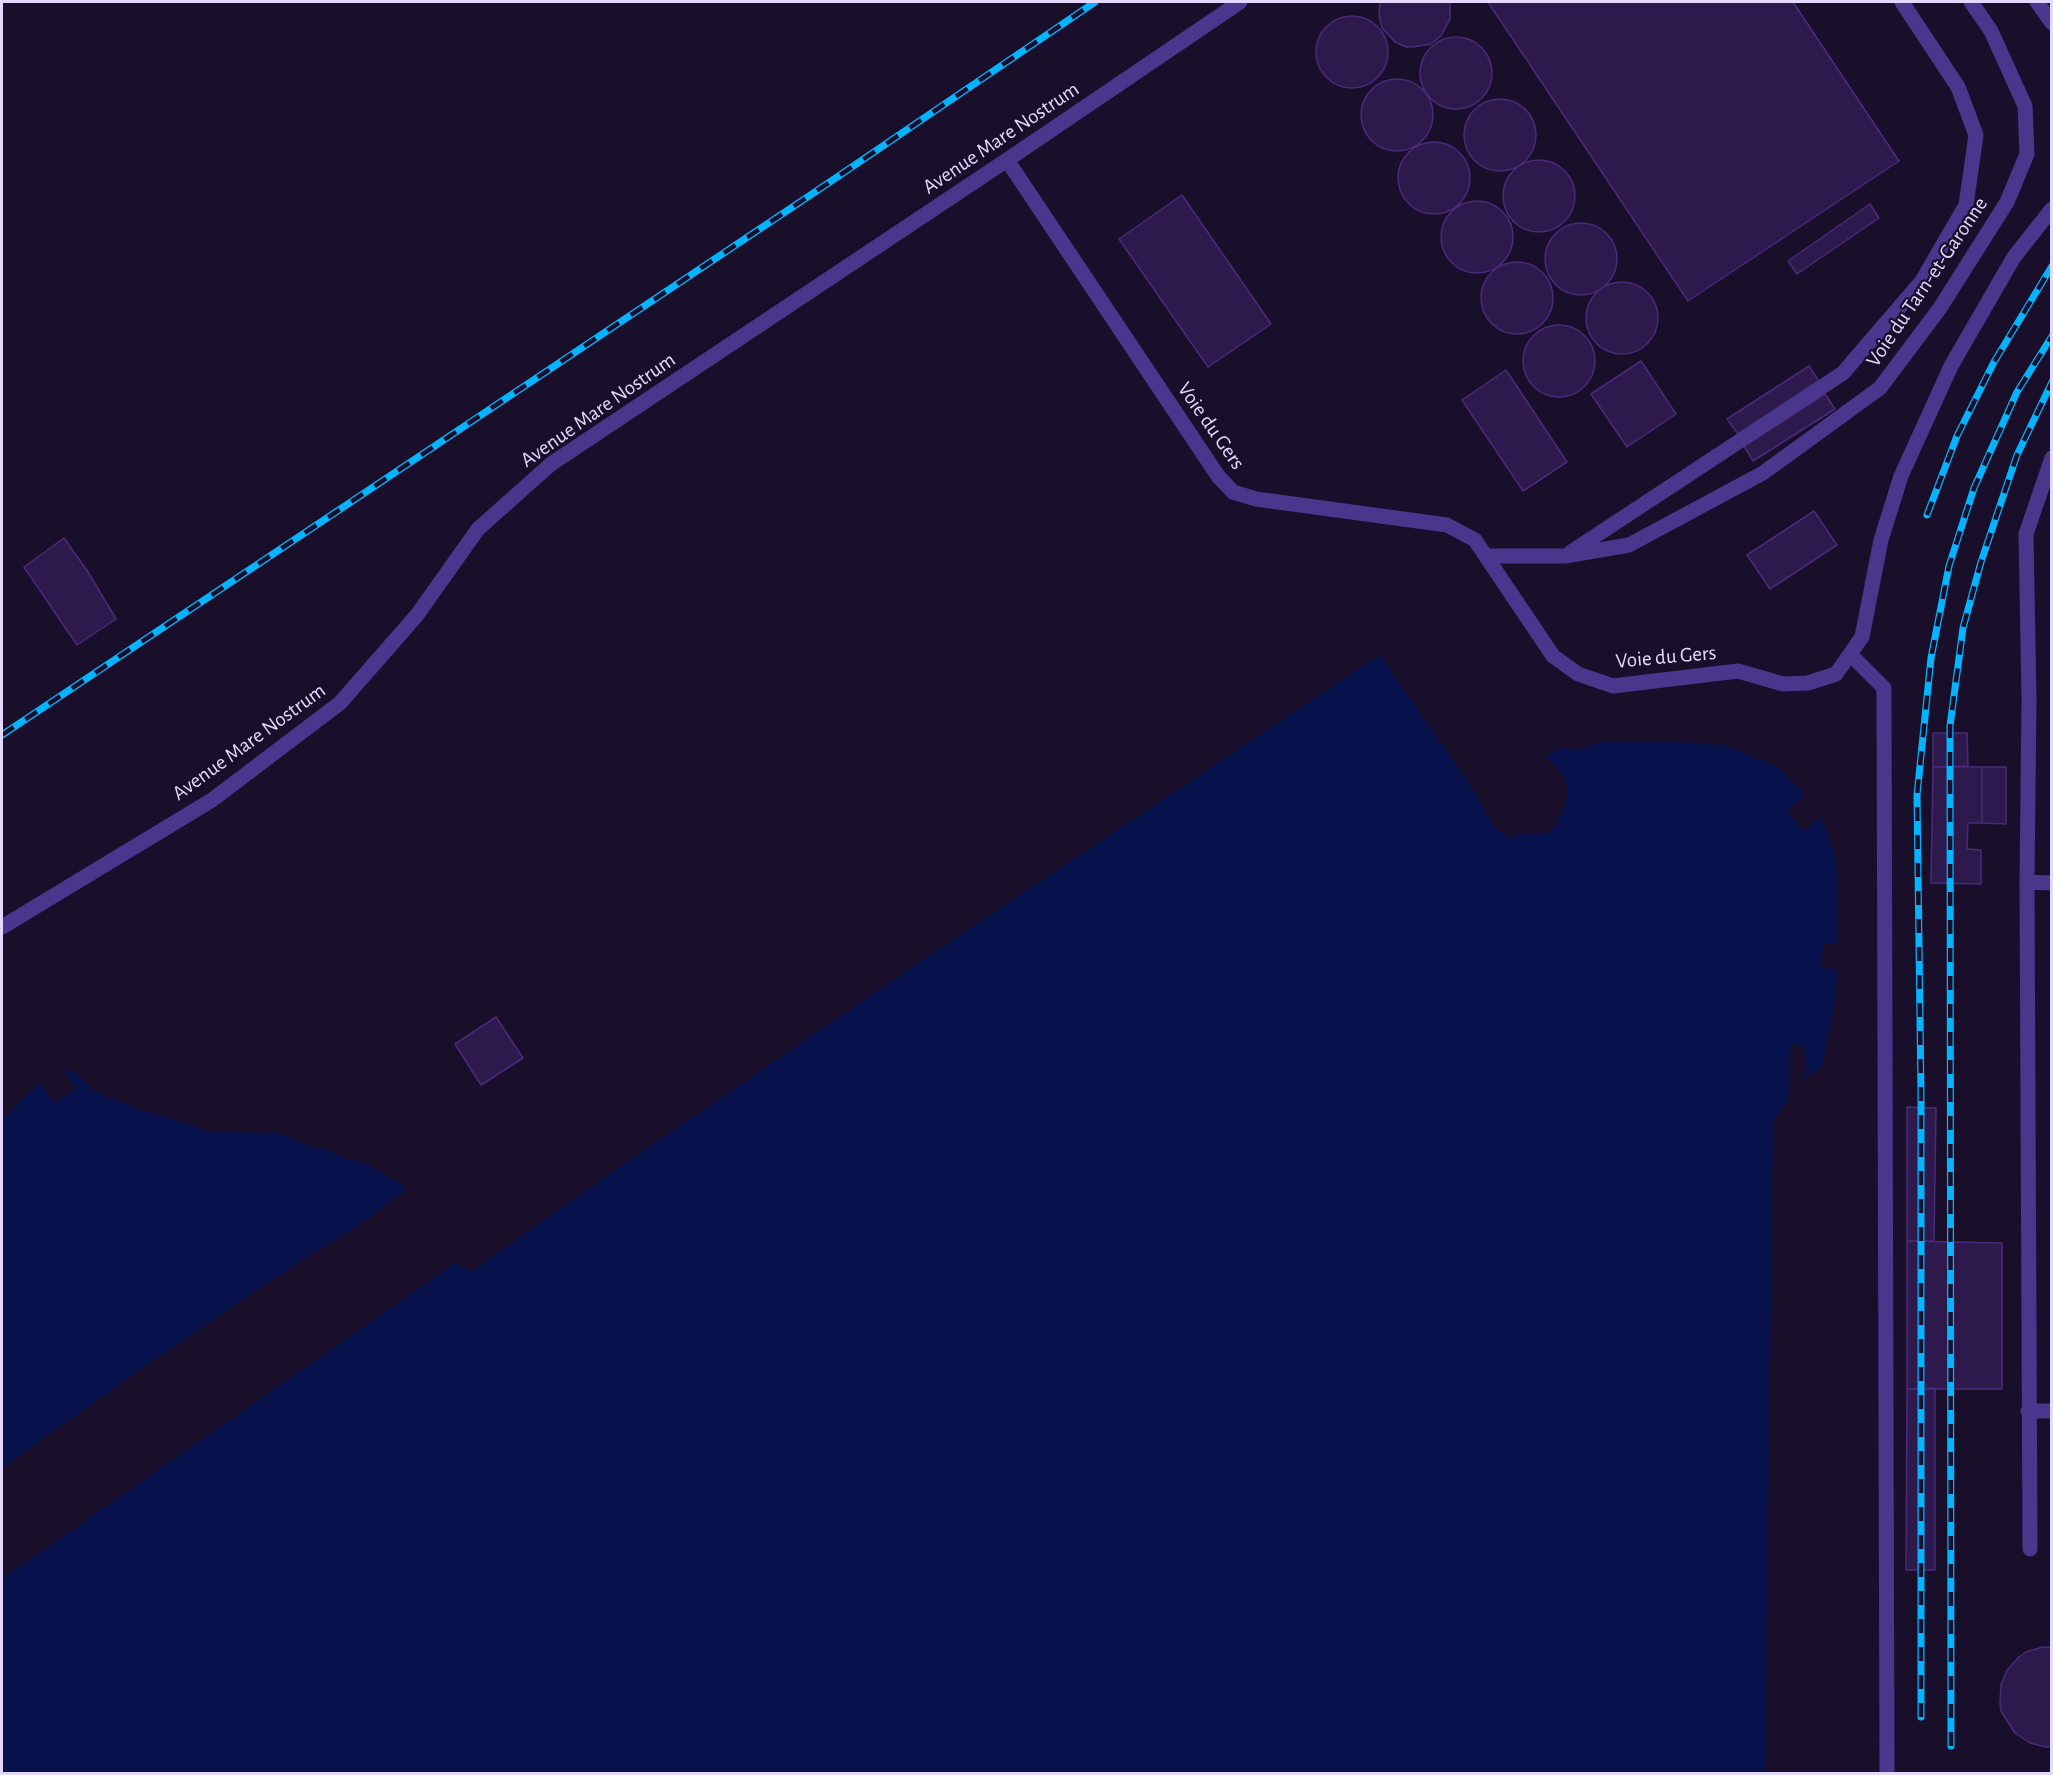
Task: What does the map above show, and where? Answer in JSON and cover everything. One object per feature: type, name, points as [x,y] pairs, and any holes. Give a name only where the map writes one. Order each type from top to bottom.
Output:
[{"type":"street","name":"Avenue Mare Nostrum","points":[[2,927],[212,800],[340,703],[417,615],[478,529],[551,464],[1240,2]]},
{"type":"street","name":"Voie du Tarn-et-Garonne","points":[[1565,556],[1843,373],[1922,281],[1966,205],[1976,135],[1958,87],[1902,2]]},
{"type":"street","name":"Voie du Tarn-et-Garonne","points":[[1565,556],[1629,545],[1763,473],[1880,388],[1940,308],[2007,202],[2027,154],[2025,106],[1991,31],[1971,2]]},
{"type":"street","points":[[2037,2],[2052,23]]},
{"type":"street","name":"Voie du Gers","points":[[1008,159],[1218,476],[1233,492],[1256,499],[1447,525],[1475,540],[1553,656],[1578,675],[1613,686],[1738,671],[1783,684],[1808,682],[1836,674],[1850,654]]},
{"type":"street","points":[[1887,1773],[1884,688],[1850,654],[1862,637],[1881,540],[1901,476],[1946,376],[2014,257],[2052,209]]},
{"type":"street","points":[[2030,1549],[2027,882],[2029,699],[2025,534],[2052,458]]},
{"type":"street","points":[[1487,556],[1565,556]]},
{"type":"street","points":[[2027,882],[2052,883]]},
{"type":"street","points":[[2028,1411],[2052,1411]]},
{"type":"shaded area","points":[[1380,655],[1476,793],[1494,827],[1510,838],[1516,839],[1518,834],[1547,833],[1557,826],[1558,818],[1567,799],[1567,785],[1562,772],[1545,758],[1559,748],[1578,750],[1599,742],[1663,741],[1723,745],[1776,766],[1805,794],[1787,811],[1804,831],[1819,817],[1827,831],[1836,862],[1837,944],[1823,944],[1821,969],[1838,969],[1834,1006],[1822,1068],[1804,1079],[1806,1049],[1791,1043],[1788,1101],[1773,1120],[1765,1773],[2,1773],[2,1579],[455,1263],[473,1271],[550,1215],[896,978]]},
{"type":"shaded area","points":[[62,1069],[73,1071],[95,1091],[136,1108],[213,1132],[279,1133],[309,1146],[329,1150],[345,1159],[365,1163],[405,1186],[405,1191],[355,1228],[302,1260],[135,1373],[2,1468],[2,1120],[39,1082],[55,1103],[76,1088]]},
{"type":"building","points":[[1380,2],[1450,2],[1450,19],[1441,36],[1431,44],[1406,47],[1395,42],[1382,28],[1379,15]]},
{"type":"building","points":[[1488,2],[1793,2],[1899,161],[1688,301]]},
{"type":"building","points":[[1352,16],[1372,22],[1382,32],[1388,52],[1382,72],[1372,82],[1352,88],[1332,82],[1322,72],[1316,52],[1322,32],[1332,22]]},
{"type":"building","points":[[1456,37],[1476,43],[1486,53],[1492,73],[1486,93],[1476,103],[1456,109],[1436,103],[1426,93],[1420,73],[1426,53],[1436,43]]},
{"type":"building","points":[[1397,79],[1417,85],[1427,95],[1433,115],[1427,135],[1417,145],[1397,151],[1377,145],[1367,135],[1361,115],[1367,95],[1377,85]]},
{"type":"building","points":[[1500,99],[1520,105],[1530,115],[1536,135],[1530,155],[1520,165],[1500,171],[1480,165],[1470,155],[1464,135],[1470,115],[1480,105]]},
{"type":"building","points":[[1434,142],[1454,148],[1464,158],[1470,178],[1464,198],[1454,208],[1434,214],[1414,208],[1404,198],[1398,178],[1404,158],[1414,148]]},
{"type":"building","points":[[1539,160],[1559,166],[1569,176],[1575,196],[1569,216],[1559,226],[1539,232],[1519,226],[1509,216],[1503,196],[1509,176],[1519,166]]},
{"type":"building","points":[[1182,195],[1271,324],[1208,367],[1119,239]]},
{"type":"building","points":[[1477,201],[1497,207],[1507,217],[1513,237],[1507,257],[1497,267],[1477,273],[1457,267],[1447,257],[1441,237],[1447,217],[1457,207]]},
{"type":"building","points":[[1870,204],[1879,218],[1797,274],[1788,261]]},
{"type":"building","points":[[1581,223],[1601,229],[1611,239],[1617,259],[1611,279],[1601,289],[1581,295],[1561,289],[1551,279],[1545,259],[1551,239],[1561,229]]},
{"type":"building","points":[[1517,262],[1537,268],[1547,278],[1553,298],[1547,318],[1537,328],[1517,334],[1497,328],[1487,318],[1481,298],[1487,278],[1497,268]]},
{"type":"building","points":[[1622,282],[1642,288],[1652,298],[1658,318],[1652,338],[1642,348],[1622,354],[1602,348],[1592,338],[1586,318],[1592,298],[1602,288]]},
{"type":"building","points":[[1559,325],[1579,331],[1589,341],[1595,361],[1589,381],[1579,391],[1559,397],[1539,391],[1529,381],[1523,361],[1529,341],[1539,331]]},
{"type":"building","points":[[1641,361],[1676,414],[1627,447],[1591,394]]},
{"type":"building","points":[[1809,366],[1819,381],[1738,434],[1727,419]]},
{"type":"building","points":[[1506,370],[1567,462],[1523,491],[1462,400]]},
{"type":"building","points":[[1825,394],[1835,409],[1753,461],[1744,446]]},
{"type":"building","points":[[1814,511],[1837,545],[1770,589],[1747,555]]},
{"type":"building","points":[[64,538],[88,572],[116,619],[77,645],[24,567]]},
{"type":"building","points":[[1933,733],[1967,733],[1968,766],[1933,767]]},
{"type":"building","points":[[1933,767],[1982,767],[1982,823],[1968,823],[1967,849],[1981,850],[1981,884],[1931,883]]},
{"type":"building","points":[[1982,767],[2006,767],[2006,824],[1982,823]]},
{"type":"building","points":[[496,1017],[523,1058],[481,1085],[455,1044]]},
{"type":"building","points":[[1907,1107],[1936,1108],[1934,1241],[1907,1241]]},
{"type":"building","points":[[1907,1241],[2002,1243],[2002,1389],[1907,1389]]},
{"type":"building","points":[[1935,1388],[1935,1570],[1906,1570],[1907,1389]]},
{"type":"building","points":[[2052,1647],[2052,1746],[2046,1747],[2030,1743],[2015,1733],[2001,1711],[2000,1703],[2001,1685],[2007,1670],[2026,1652]]},
{"type":"railway","points":[[2,735],[815,192],[1095,2]]},
{"type":"railway","points":[[1927,515],[1957,436],[1994,362],[2052,266]]},
{"type":"railway","points":[[1921,1717],[1921,1094],[1917,795],[1931,658],[1949,566],[1974,488],[2017,392],[2052,336]]},
{"type":"railway","points":[[1951,1746],[1950,726],[1963,628],[1981,562],[2017,455],[2052,382]]}]
